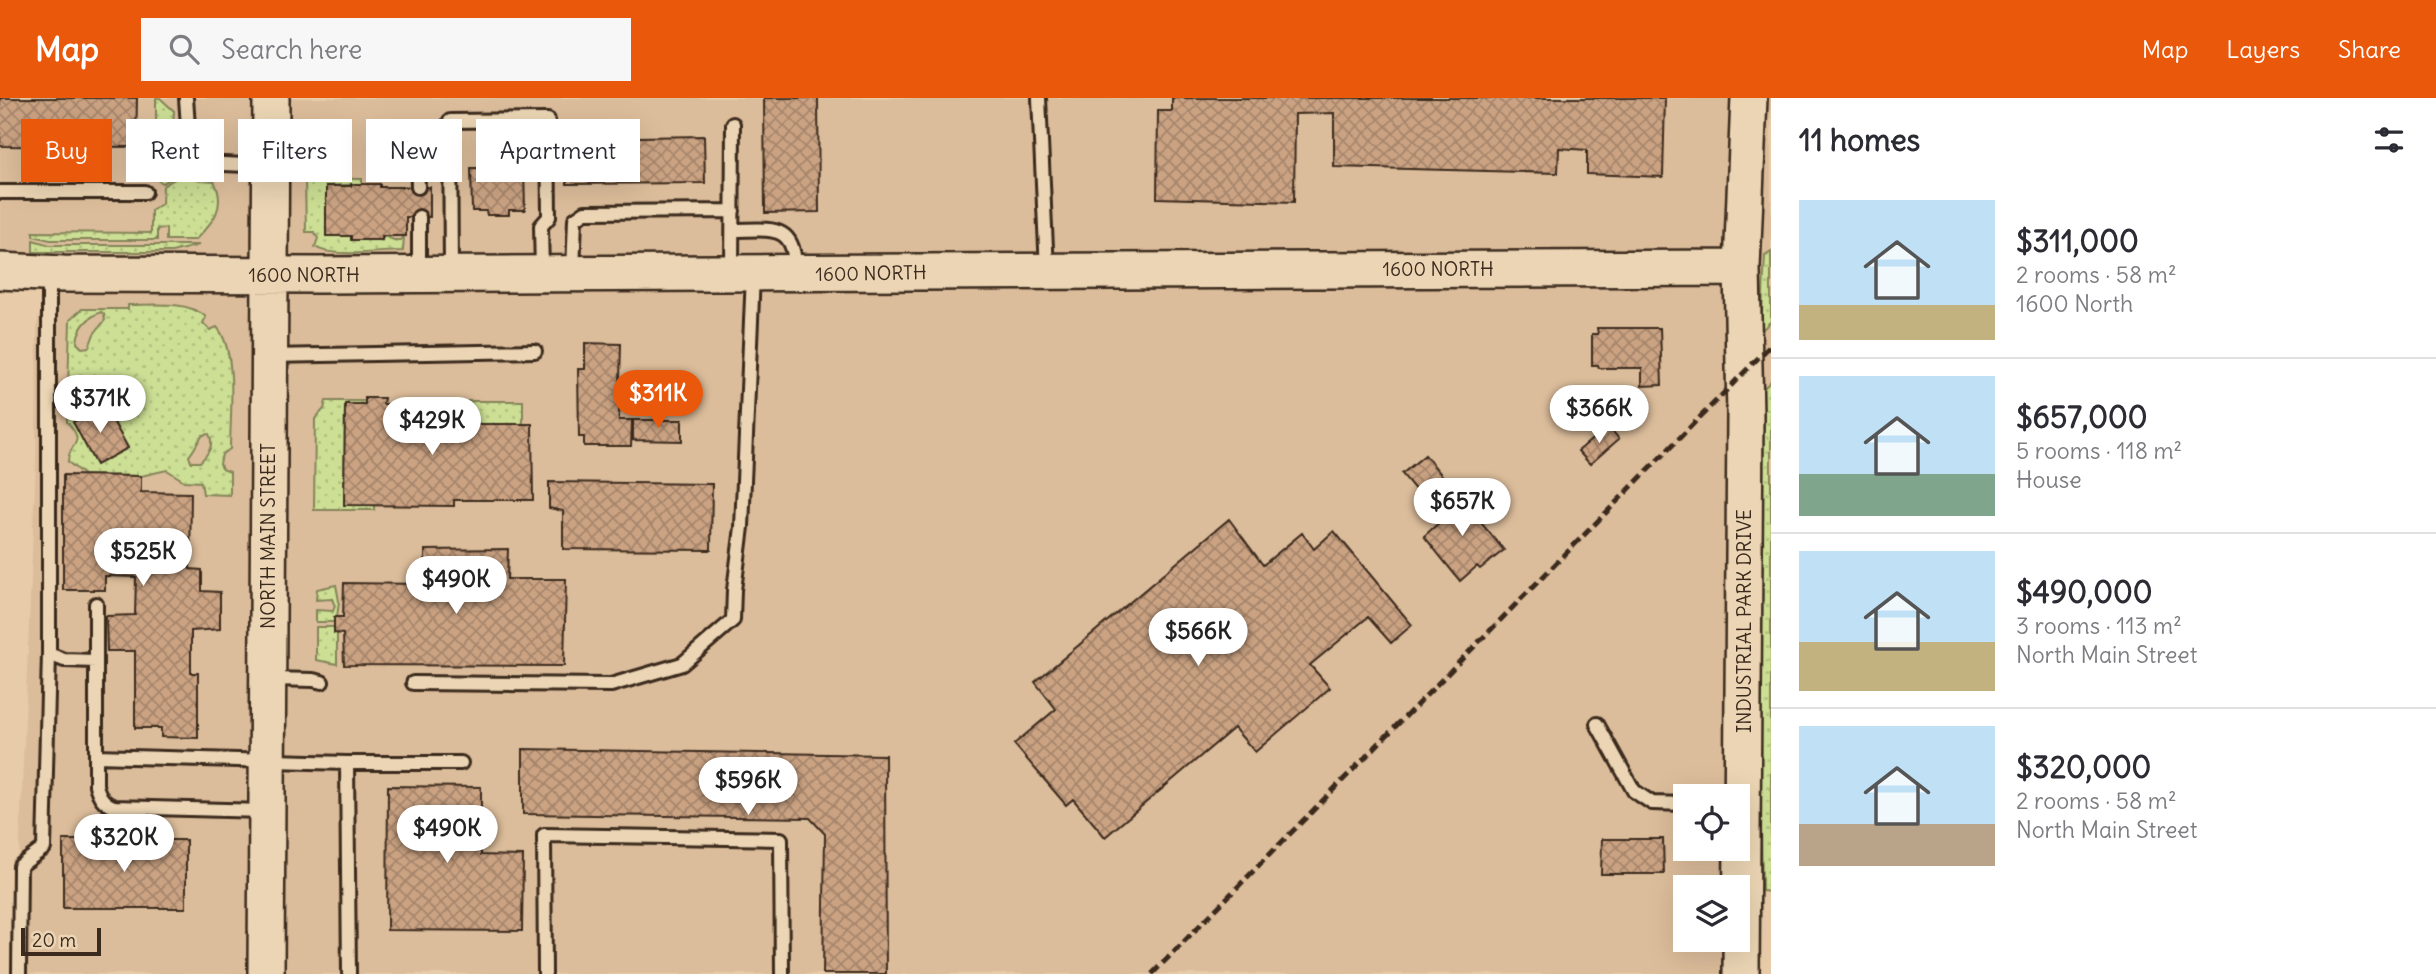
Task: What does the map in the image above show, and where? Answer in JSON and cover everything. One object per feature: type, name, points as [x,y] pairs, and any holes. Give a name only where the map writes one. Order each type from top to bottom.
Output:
[{"type":"street","name":"INDUSTRIAL PARK DRIVE","points":[[1740,784],[1745,373],[1742,268],[1749,98]]},
{"type":"street","name":"NORTH MAIN STREET","points":[[265,974],[270,182]]},
{"type":"street","name":"1600 NORTH","points":[[0,271],[435,275],[1742,268]]},
{"type":"street","name":"INDUSTRIAL PARK DRIVE","points":[[1740,861],[1741,974]]},
{"type":"lane","points":[[186,98],[190,155],[200,163],[238,165]]},
{"type":"lane","points":[[1040,98],[1047,270]]},
{"type":"lane","points":[[435,275],[450,121],[548,120],[549,217],[541,226],[557,273]]},
{"type":"lane","points":[[413,683],[611,685],[682,664],[733,620],[742,527],[743,274],[733,230],[733,124]]},
{"type":"lane","points":[[418,182],[418,187]]},
{"type":"lane","points":[[0,192],[145,192]]},
{"type":"lane","points":[[557,273],[575,219],[585,212],[733,211]]},
{"type":"lane","points":[[419,217],[435,275]]},
{"type":"lane","points":[[733,230],[777,230],[786,236],[795,250],[795,274]]},
{"type":"lane","points":[[19,974],[20,866],[44,848],[49,654],[49,272]]},
{"type":"lane","points":[[270,356],[535,351]]},
{"type":"lane","points":[[96,604],[96,785],[99,795],[114,807],[266,811]]},
{"type":"lane","points":[[49,654],[64,660],[96,661]]},
{"type":"lane","points":[[267,679],[321,682]]},
{"type":"lane","points":[[1597,724],[1634,791],[1652,803],[1673,804]]},
{"type":"lane","points":[[96,756],[347,763],[461,763]]},
{"type":"lane","points":[[347,763],[349,974]]},
{"type":"lane","points":[[545,974],[544,835],[781,839],[782,974]]},
{"type":"shaded area","points":[[0,98],[1771,98],[1771,519],[1760,974],[14,974],[36,459],[37,324],[56,256],[0,255]]},
{"type":"green space","points":[[156,98],[160,98],[174,111],[173,119],[156,119]]},
{"type":"green space","points":[[352,179],[362,179],[362,184],[326,186],[327,236],[351,236],[351,240],[382,240],[384,236],[401,240],[404,236],[403,251],[333,252],[315,247],[318,238],[314,232],[306,232],[305,182],[352,182]]},
{"type":"green space","points":[[170,182],[214,182],[219,199],[216,214],[195,240],[166,240],[166,228],[157,229],[157,240],[50,240],[33,236],[33,232],[151,233],[151,210],[162,204],[163,186]]},
{"type":"green space","points":[[33,240],[50,245],[199,245],[172,252],[33,252]]},
{"type":"green space","points":[[1771,252],[1771,321],[1761,331],[1765,256]]},
{"type":"green space","points":[[148,304],[189,308],[206,317],[203,323],[210,330],[217,327],[224,338],[230,368],[230,449],[222,454],[220,464],[222,469],[230,472],[230,495],[203,494],[201,482],[184,481],[167,470],[141,476],[84,475],[68,462],[77,439],[67,422],[70,320],[82,309],[128,309],[128,305]],"holes":[[[101,312],[105,320],[94,334],[89,347],[82,348],[77,343],[81,328],[91,317]],[[104,405],[128,447],[96,465],[73,422]],[[209,434],[210,449],[200,462],[191,462],[189,456],[203,435]]]},
{"type":"green space","points":[[1771,381],[1771,892],[1762,891],[1756,507],[1759,393]]},
{"type":"green space","points":[[326,401],[365,401],[365,404],[345,405],[344,504],[374,504],[374,510],[314,510],[315,419],[324,409]]},
{"type":"green space","points":[[468,401],[523,401],[523,424],[466,424]]},
{"type":"green space","points":[[336,585],[339,601],[337,617],[334,617],[334,622],[316,622],[316,610],[333,611],[335,606],[332,599],[316,600],[317,589]]},
{"type":"green space","points":[[316,627],[334,627],[334,633],[337,633],[337,664],[316,660]]},
{"type":"building","points":[[0,98],[137,98],[137,119],[126,119],[126,147],[112,147],[112,119],[21,119],[21,146],[0,146]]},
{"type":"building","points":[[764,98],[818,98],[819,212],[765,213]]},
{"type":"building","points":[[1172,98],[1665,98],[1663,177],[1587,174],[1587,150],[1559,148],[1558,173],[1334,167],[1334,113],[1295,114],[1294,202],[1157,198],[1158,111],[1172,111]]},
{"type":"building","points":[[704,136],[705,183],[567,184],[640,182],[640,137]]},
{"type":"building","points":[[471,168],[476,168],[476,182],[524,182],[525,210],[509,210],[509,215],[487,215],[486,211],[472,211]]},
{"type":"building","points":[[351,184],[430,187],[430,217],[406,217],[406,236],[382,236],[382,240],[351,240],[351,236],[326,236],[326,186]]},
{"type":"building","points":[[1597,328],[1660,328],[1662,385],[1642,386],[1642,368],[1599,368],[1598,365],[1592,365],[1592,334],[1598,334]]},
{"type":"building","points":[[585,343],[621,344],[619,420],[632,420],[631,446],[584,446],[584,437],[579,437],[578,369],[585,369]]},
{"type":"building","points":[[365,398],[384,398],[383,404],[460,404],[460,424],[532,424],[533,500],[454,500],[454,506],[344,505],[345,404],[365,404]]},
{"type":"building","points":[[104,405],[128,448],[96,465],[73,422]]},
{"type":"building","points":[[633,420],[682,420],[682,441],[633,440]]},
{"type":"building","points":[[1608,426],[1619,439],[1590,464],[1578,451]]},
{"type":"building","points":[[1425,455],[1445,479],[1422,498],[1402,474]]},
{"type":"building","points":[[63,475],[141,476],[141,492],[191,493],[190,569],[202,570],[202,591],[220,592],[220,629],[191,631],[191,673],[198,673],[198,738],[161,737],[161,728],[135,728],[135,651],[107,651],[106,616],[135,615],[136,577],[105,576],[105,590],[63,590]]},
{"type":"building","points":[[549,482],[712,484],[711,550],[563,549],[563,511],[549,508]]},
{"type":"building","points":[[1455,492],[1504,550],[1480,569],[1477,566],[1460,581],[1424,536],[1441,521],[1433,511]]},
{"type":"building","points":[[1229,519],[1263,565],[1302,533],[1314,549],[1334,531],[1412,625],[1391,643],[1368,617],[1310,665],[1330,688],[1255,752],[1234,728],[1105,837],[1073,799],[1066,805],[1014,744],[1056,709],[1035,682]]},
{"type":"building","points":[[508,549],[507,579],[566,579],[564,666],[344,665],[343,634],[334,633],[334,617],[343,617],[344,583],[425,584],[425,550]]},
{"type":"building","points":[[523,749],[885,755],[886,974],[823,974],[825,834],[810,818],[523,814]]},
{"type":"building","points":[[388,786],[481,787],[481,855],[523,856],[522,931],[387,930]]},
{"type":"building","points":[[1602,839],[1663,839],[1664,874],[1601,874]]},
{"type":"building","points":[[63,840],[186,840],[186,908],[63,908]]},
{"type":"railway","points":[[1152,974],[1771,345]]}]
